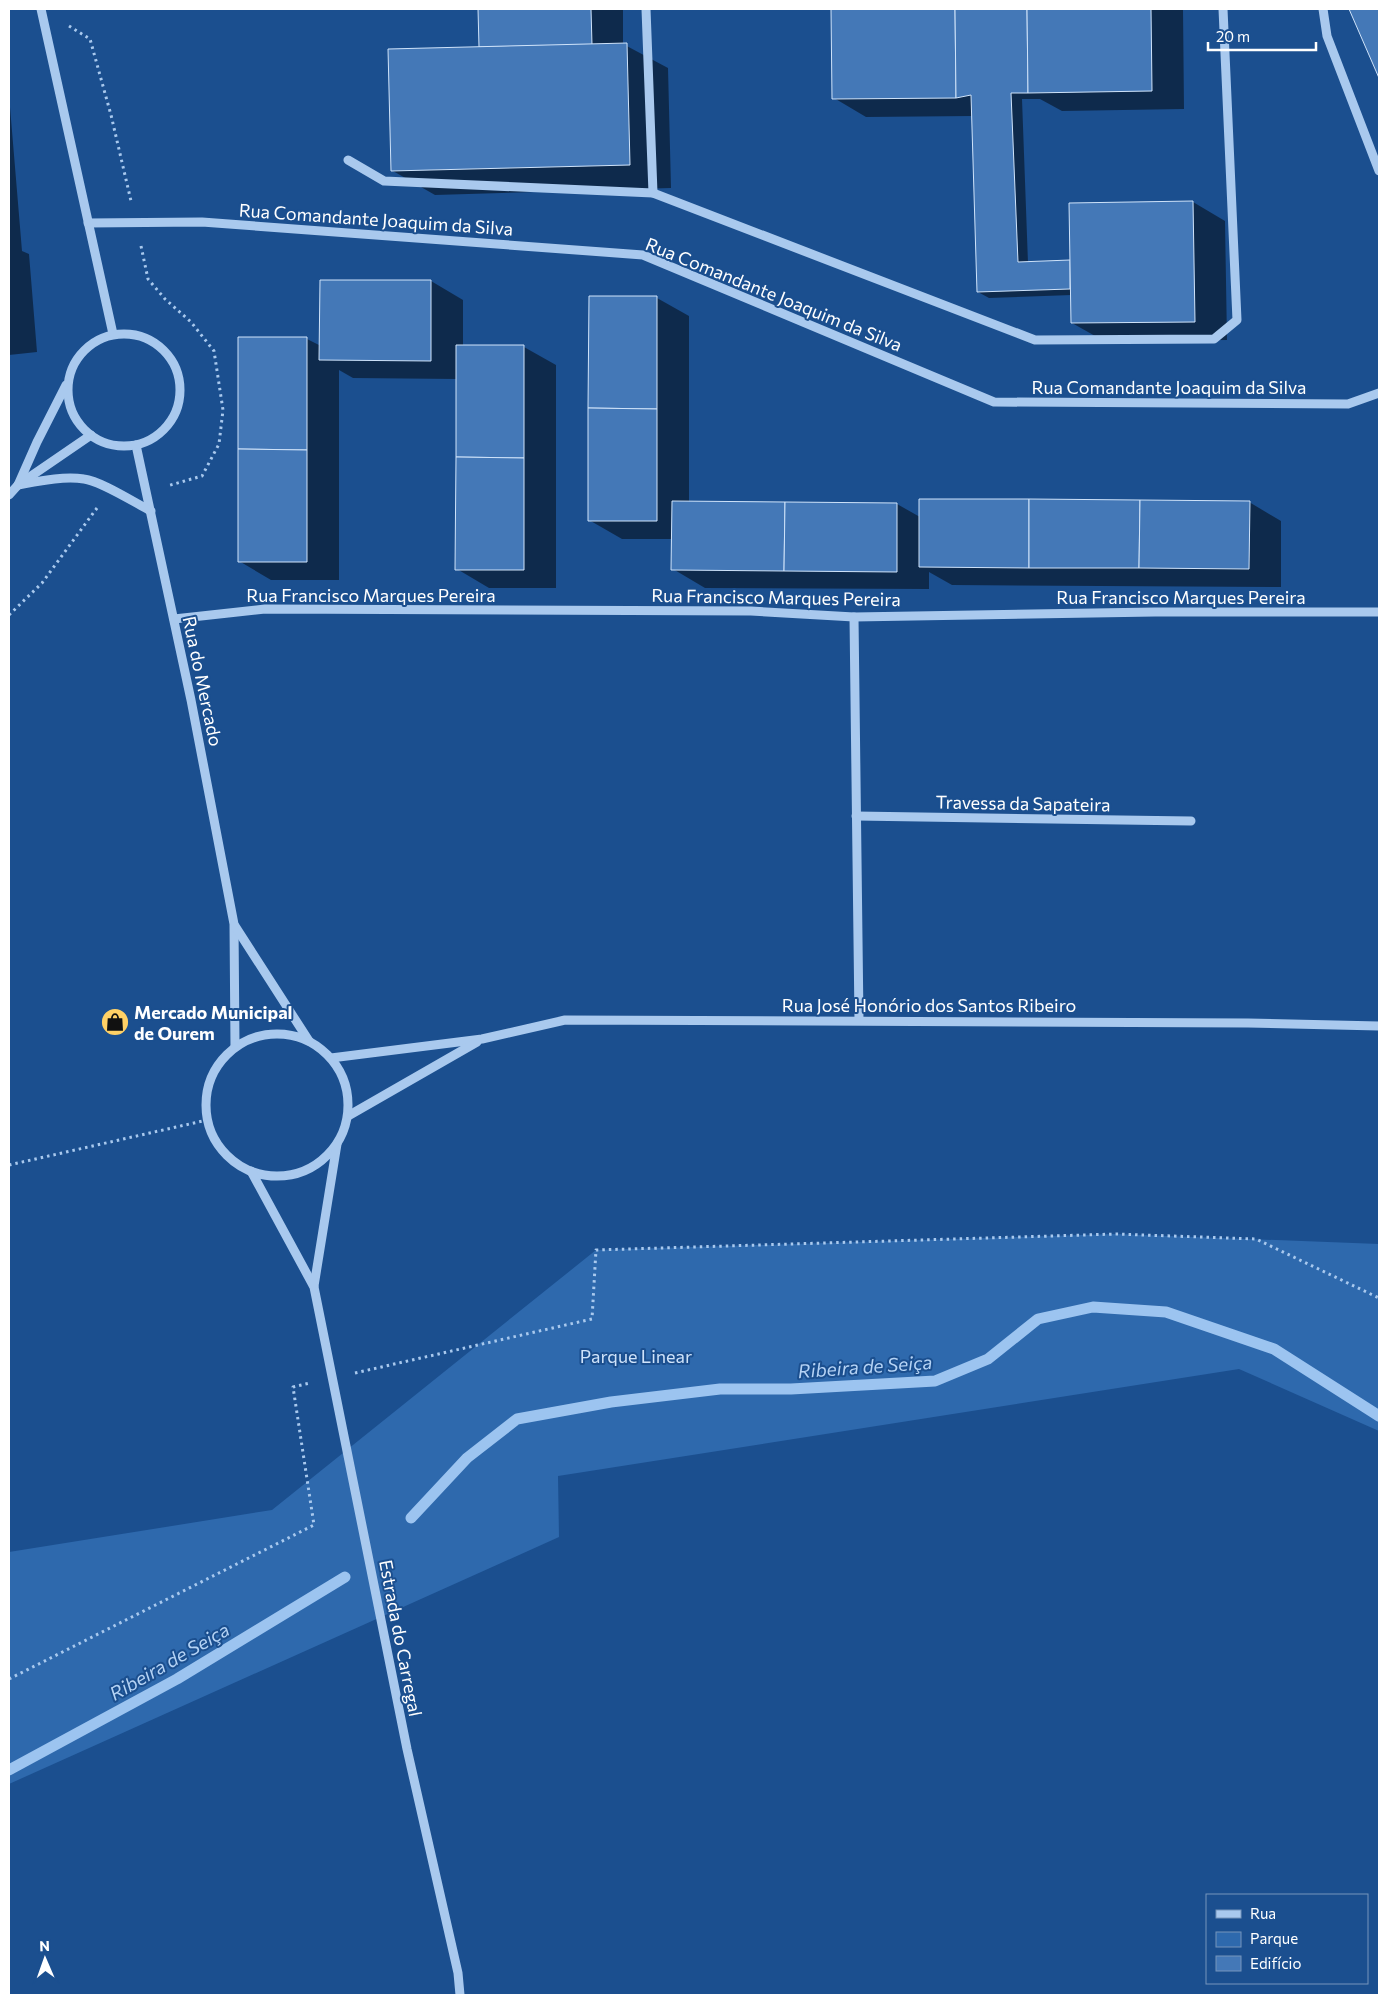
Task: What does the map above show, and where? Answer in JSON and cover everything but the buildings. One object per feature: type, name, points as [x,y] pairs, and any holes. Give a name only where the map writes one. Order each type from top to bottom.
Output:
[{"type":"street","points":[[41,9],[113,334]]},
{"type":"street","points":[[646,9],[653,194]]},
{"type":"street","points":[[348,160],[384,181],[653,194],[1035,340],[1214,339],[1237,320],[1223,9]]},
{"type":"street","points":[[1323,9],[1327,36],[1379,172]]},
{"type":"street","name":"Rua Comandante Joaquim da Silva","points":[[88,223],[202,222],[643,255],[994,402],[1348,404],[1379,393]]},
{"type":"street","points":[[18,485],[68,380],[72,367],[88,346],[113,334],[127,333],[142,335],[155,342],[166,351],[175,364],[180,378],[179,407],[163,432],[151,440],[136,445],[120,446],[105,443],[91,436],[79,424],[71,410],[68,380]]},
{"type":"street","points":[[9,495],[18,485],[91,436]]},
{"type":"street","name":"Rua do Mercado","points":[[136,445],[191,700],[234,924],[235,1046]]},
{"type":"street","points":[[18,485],[52,479],[86,479],[120,494],[151,511]]},
{"type":"street","name":"Rua Francisco Marques Pereira","points":[[174,619],[265,609],[751,611],[854,617],[1155,612],[1379,612]]},
{"type":"street","points":[[854,617],[859,1020]]},
{"type":"street","name":"Travessa da Sapateira","points":[[856,816],[1191,821]]},
{"type":"street","name":"Rua do Mercado","points":[[234,924],[309,1041],[331,1058],[346,1085],[348,1116],[337,1142],[323,1159],[301,1171],[266,1175],[251,1171],[232,1161],[216,1143],[207,1120],[207,1088],[216,1066],[235,1046],[261,1035],[276,1033],[309,1041]]},
{"type":"street","name":"Rua José Honório dos Santos Ribeiro","points":[[331,1058],[482,1039],[565,1020],[859,1020],[1379,1026]]},
{"type":"street","name":"Rua José Honório dos Santos Ribeiro","points":[[348,1116],[482,1039]]},
{"type":"street","name":"Estrada do Carregal","points":[[314,1287],[337,1142]]},
{"type":"street","name":"Estrada do Carregal","points":[[251,1171],[314,1287],[407,1748],[458,1973],[460,1995]]},
{"type":"path","points":[[9,1165],[207,1120]]},
{"type":"path","points":[[9,1679],[314,1525],[293,1387],[592,1320],[596,1250],[1116,1234],[1256,1239],[1379,1298]]},
{"type":"green space","name":"Parque Linear","points":[[1116,1234],[1379,1244],[1379,1431],[1239,1369],[558,1476],[559,1537],[9,1784],[9,1552],[272,1510],[596,1250]]},
{"type":"waterway","name":"Ribeira de Seiça","points":[[411,1518],[467,1458],[517,1419],[611,1402],[720,1389],[791,1389],[935,1381],[988,1359],[1038,1319],[1093,1307],[1166,1312],[1274,1349],[1379,1416]]},
{"type":"waterway","name":"Ribeira de Seiça","points":[[9,1770],[177,1679],[345,1577]]},
{"type":"place","name":"Mercado Municipal de Ourem","points":[[115,1022]]}]
